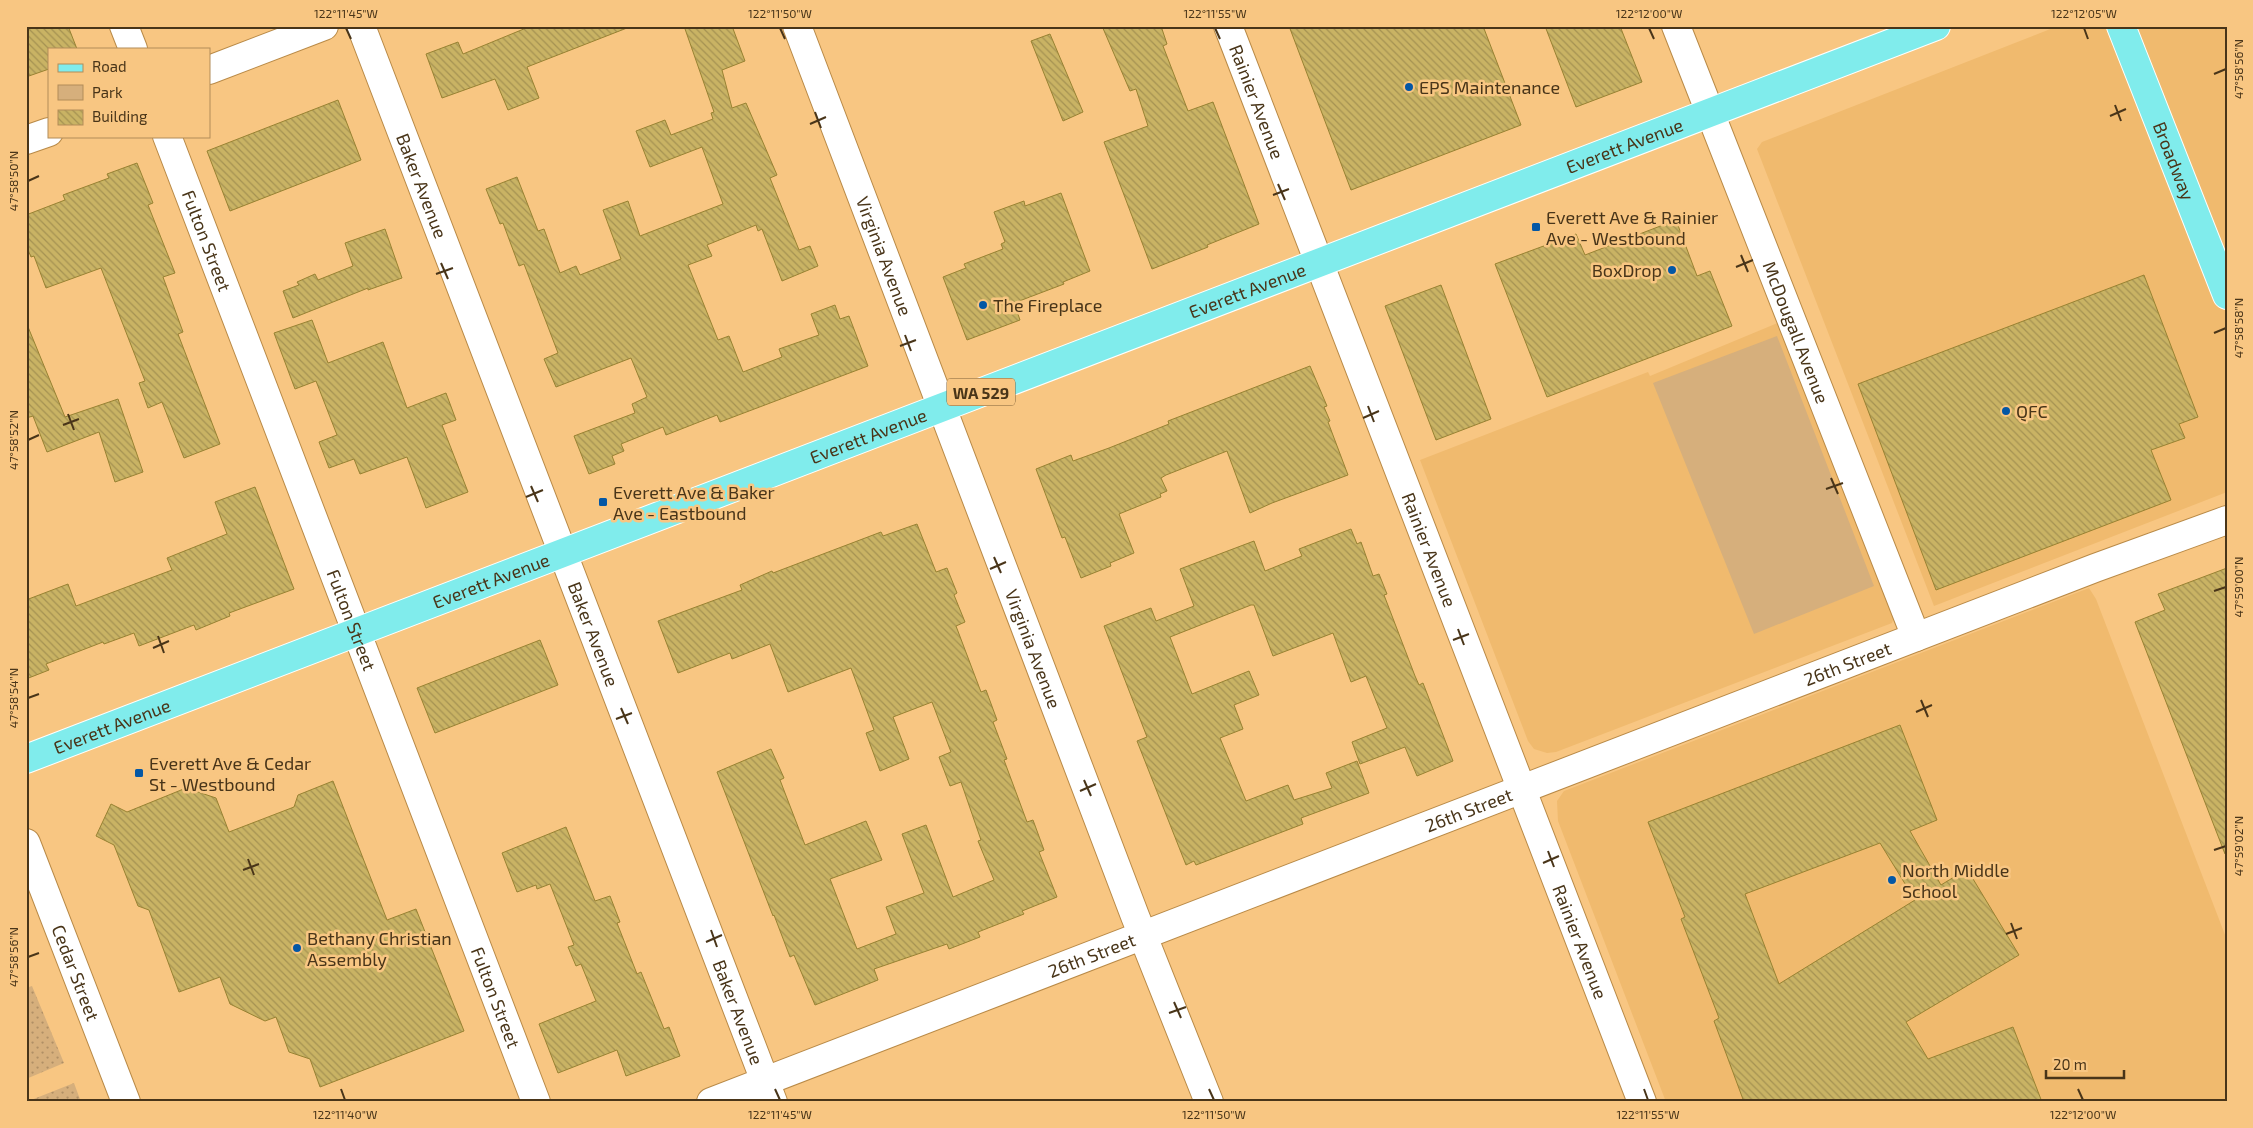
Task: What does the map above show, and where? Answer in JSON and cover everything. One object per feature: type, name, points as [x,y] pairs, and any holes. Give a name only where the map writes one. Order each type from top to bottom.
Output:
[{"type":"main road","name":"Everett Avenue","points":[[26,759],[1936,26]]},
{"type":"main road","name":"Broadway","points":[[2121,26],[2227,296]]},
{"type":"street","points":[[124,26],[133,48]]},
{"type":"street","points":[[210,70],[324,26]]},
{"type":"street","name":"Baker Avenue","points":[[361,26],[769,1091]]},
{"type":"street","name":"Virginia Avenue","points":[[797,26],[941,408],[1209,1102]]},
{"type":"street","name":"Rainier Avenue","points":[[1228,26],[1642,1102]]},
{"type":"street","name":"McDougall Avenue","points":[[1676,26],[1916,637]]},
{"type":"street","points":[[26,140],[48,132]]},
{"type":"street","name":"Fulton Street","points":[[168,138],[536,1102]]},
{"type":"street","name":"26th Street","points":[[711,1102],[769,1091],[1143,935],[1916,637],[2227,520]]},
{"type":"street","name":"Cedar Street","points":[[26,843],[126,1102]]},
{"type":"shaded area","points":[[2058,26],[2227,26],[2227,492],[1934,606],[1757,149],[1762,142]]},
{"type":"shaded area","points":[[1780,322],[1895,614],[1892,623],[1556,752],[1547,753],[1534,749],[1528,741],[1420,460],[1648,372],[1650,376]]},
{"type":"shaded area","name":"North Middle School","points":[[2089,588],[2096,599],[2227,940],[2227,1102],[1666,1102],[1558,821],[1557,801],[1564,791]]},
{"type":"green space","points":[[1777,336],[1874,586],[1754,634],[1653,383]]},
{"type":"green space","points":[[32,986],[64,1063],[26,1079],[26,988]]},
{"type":"green space","points":[[74,1083],[81,1102],[26,1102]]},
{"type":"building","points":[[26,26],[68,26],[77,48],[48,48],[48,69],[26,77]]},
{"type":"building","points":[[531,26],[627,28],[527,67],[539,98],[508,110],[495,79],[442,98],[426,54],[458,42],[463,54]]},
{"type":"building","points":[[684,26],[732,26],[745,61],[722,70],[732,108],[746,103],[777,175],[770,178],[799,250],[810,246],[818,266],[782,281],[762,229],[758,231],[756,225],[707,245],[712,256],[688,265],[718,340],[729,336],[743,372],[782,357],[779,349],[819,335],[811,314],[835,305],[840,319],[849,316],[868,366],[720,422],[717,415],[666,435],[663,427],[621,444],[624,451],[612,456],[615,464],[589,474],[574,436],[635,413],[632,404],[647,397],[631,358],[556,387],[544,359],[558,353],[524,264],[519,266],[503,223],[500,224],[486,189],[517,177],[538,231],[544,229],[560,273],[576,266],[580,275],[621,259],[603,210],[628,201],[640,236],[723,204],[702,147],[650,167],[636,131],[665,120],[671,135],[713,119],[711,113],[714,112]]},
{"type":"building","points":[[1102,26],[1161,26],[1167,44],[1163,46],[1188,111],[1213,102],[1259,224],[1152,269],[1104,142],[1148,126],[1136,89],[1130,91]]},
{"type":"building","name":"EPS Maintenance","points":[[1289,26],[1483,26],[1521,125],[1351,190]]},
{"type":"building","points":[[1545,26],[1620,26],[1642,82],[1576,107]]},
{"type":"building","points":[[1050,34],[1083,112],[1063,121],[1031,41]]},
{"type":"building","points":[[338,100],[361,160],[230,211],[207,151]]},
{"type":"building","points":[[137,163],[153,203],[148,205],[175,273],[163,277],[183,332],[178,334],[220,444],[184,458],[162,402],[148,408],[139,383],[145,381],[101,268],[46,288],[34,256],[31,257],[26,245],[26,215],[65,200],[63,195],[109,178],[107,174]]},
{"type":"building","points":[[1061,193],[1090,271],[1063,282],[1064,284],[1014,303],[1020,320],[967,340],[943,277],[966,268],[964,264],[1003,249],[1001,244],[1005,242],[994,212],[1024,201],[1025,206]]},
{"type":"building","points":[[1676,220],[1697,276],[1710,271],[1732,326],[1547,397],[1495,264],[1576,234],[1585,255]]},
{"type":"building","points":[[385,229],[402,278],[368,290],[368,288],[293,318],[283,291],[299,285],[297,282],[315,274],[318,280],[353,266],[345,243]]},
{"type":"building","points":[[2144,275],[2198,417],[2179,424],[2185,438],[2151,450],[2171,500],[1936,590],[1858,384]]},
{"type":"building","points":[[1441,285],[1491,419],[1436,440],[1385,306]]},
{"type":"building","points":[[312,320],[328,363],[383,342],[407,408],[446,393],[456,420],[442,425],[468,492],[426,508],[407,457],[360,474],[354,459],[329,468],[319,442],[337,435],[316,381],[295,389],[274,333]]},
{"type":"building","points":[[26,322],[65,417],[118,399],[143,472],[115,482],[99,432],[47,452],[33,416],[26,418]]},
{"type":"building","points":[[1310,366],[1327,406],[1324,407],[1330,421],[1328,422],[1348,475],[1250,513],[1227,451],[1166,475],[1161,478],[1167,491],[1160,494],[1161,497],[1119,514],[1134,553],[1110,563],[1111,566],[1081,578],[1065,537],[1062,538],[1036,469],[1071,455],[1073,461],[1109,448],[1169,424],[1168,421]]},
{"type":"building","points":[[255,487],[294,589],[229,613],[230,616],[196,630],[194,625],[139,646],[134,633],[104,644],[103,642],[46,664],[49,670],[26,679],[26,600],[68,584],[76,606],[172,570],[167,558],[227,534],[215,502]]},
{"type":"building","points":[[917,524],[936,572],[947,568],[957,593],[954,595],[965,622],[956,626],[981,692],[986,690],[997,720],[993,722],[1007,759],[1004,760],[1027,822],[1033,820],[1044,850],[1039,852],[1057,897],[1022,911],[1024,914],[978,932],[980,937],[949,949],[947,944],[874,969],[878,980],[815,1005],[794,955],[790,957],[717,772],[771,749],[784,778],[780,780],[805,845],[866,821],[882,860],[830,879],[857,949],[896,934],[886,907],[924,893],[902,834],[926,825],[953,897],[994,880],[978,841],[981,840],[961,782],[950,786],[939,757],[951,752],[932,702],[893,717],[909,759],[880,771],[866,733],[874,730],[851,668],[788,692],[770,644],[732,659],[730,653],[678,673],[658,621],[742,590],[740,585],[772,571],[773,573],[881,532],[883,536]]},
{"type":"building","points":[[1351,529],[1357,544],[1361,542],[1373,576],[1379,574],[1387,594],[1384,595],[1415,676],[1419,685],[1423,683],[1453,761],[1417,776],[1405,747],[1360,764],[1352,742],[1387,728],[1366,676],[1351,682],[1333,633],[1273,656],[1254,605],[1251,605],[1170,637],[1192,694],[1249,671],[1259,695],[1234,705],[1243,729],[1220,738],[1246,801],[1288,785],[1294,800],[1332,788],[1326,773],[1357,761],[1369,793],[1301,818],[1303,824],[1196,865],[1194,861],[1186,865],[1137,741],[1147,737],[1104,626],[1151,608],[1156,621],[1194,606],[1180,569],[1254,541],[1265,571],[1302,556],[1299,549]]},
{"type":"building","points":[[2227,568],[2227,854],[2225,854],[2135,622],[2165,610],[2158,594]]},
{"type":"building","points":[[540,640],[558,685],[435,733],[417,688]]},
{"type":"building","points":[[1900,725],[1937,820],[1910,831],[1941,885],[1967,869],[2019,955],[1906,1022],[1928,1059],[2013,1027],[2042,1102],[1744,1102],[1714,1021],[1719,1018],[1681,919],[1685,917],[1648,822]],"holes":[[[1880,843],[1915,900],[1779,984],[1745,894]]]},
{"type":"building","name":"Bethany Christian Assembly","points":[[333,781],[387,920],[416,909],[464,1031],[320,1087],[310,1059],[289,1052],[276,1017],[265,1021],[230,1004],[220,977],[179,992],[149,910],[138,906],[114,845],[96,836],[111,804],[127,812],[186,788],[216,798],[229,832],[294,807],[298,795]]},
{"type":"building","points":[[566,827],[595,901],[610,896],[620,922],[617,923],[637,974],[641,972],[664,1029],[669,1027],[680,1056],[626,1076],[617,1050],[558,1073],[539,1024],[596,1001],[581,964],[576,966],[568,947],[574,945],[550,884],[537,889],[536,885],[517,892],[502,853]]},
{"type":"place","name":"EPS Maintenance","points":[[1409,87]]},
{"type":"place","name":"Everett Ave & Rainier Ave - Westbound","points":[[1536,227]]},
{"type":"place","name":"BoxDrop","points":[[1672,270]]},
{"type":"place","name":"The Fireplace","points":[[983,305]]},
{"type":"place","name":"QFC","points":[[2006,411]]},
{"type":"place","name":"Everett Ave & Baker Ave - Eastbound","points":[[603,502]]},
{"type":"place","name":"Everett Ave & Cedar St - Westbound","points":[[139,773]]},
{"type":"place","name":"North Middle School","points":[[1892,880]]},
{"type":"place","name":"Bethany Christian Assembly","points":[[297,948]]}]
